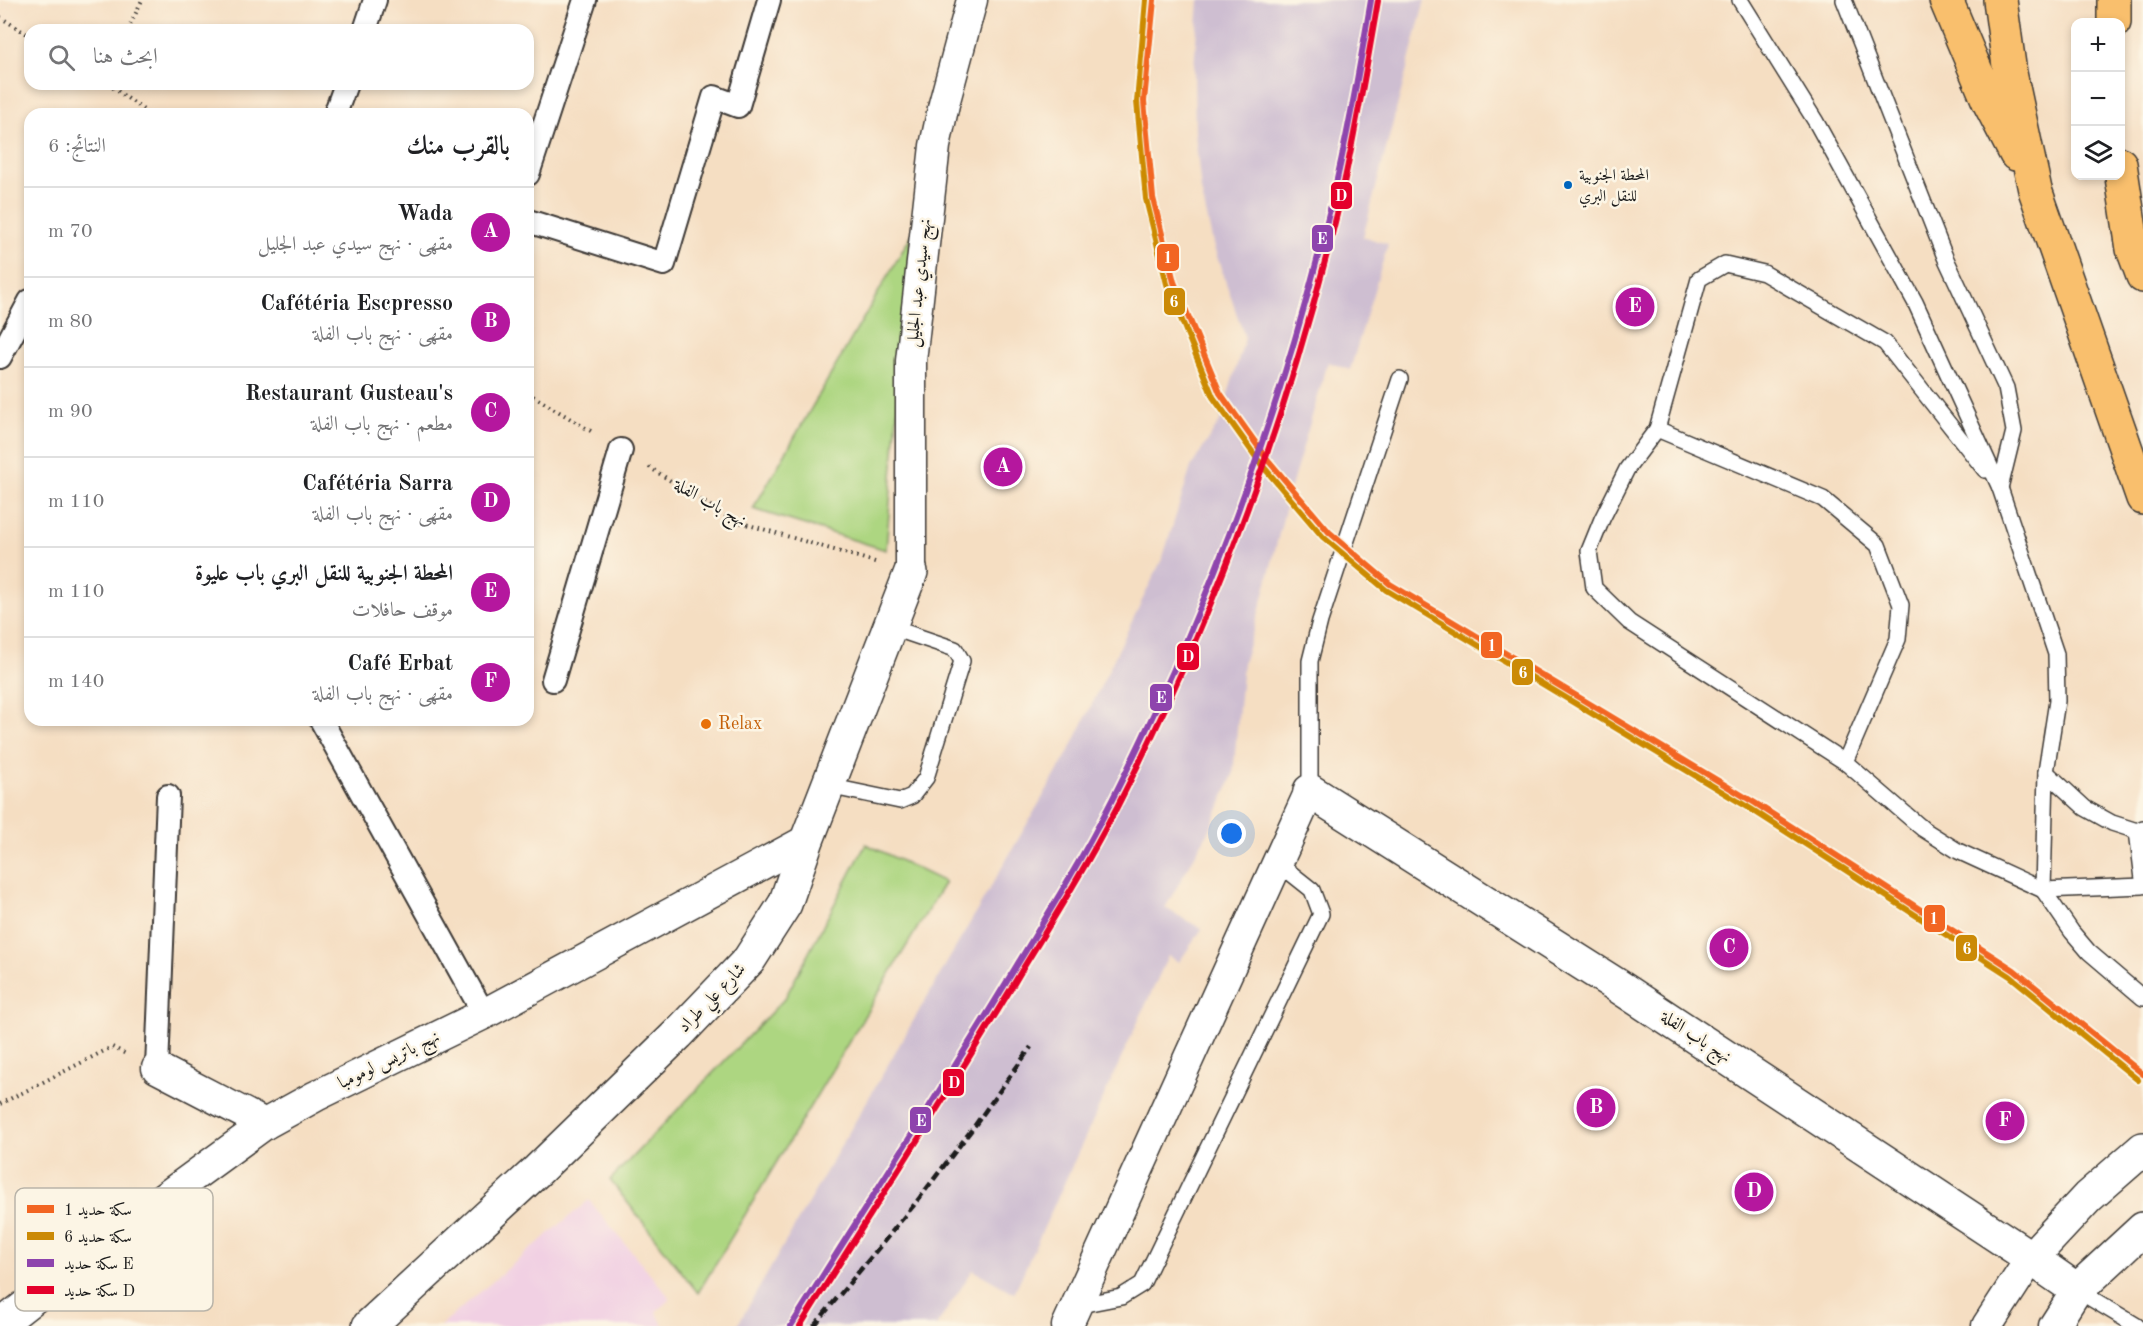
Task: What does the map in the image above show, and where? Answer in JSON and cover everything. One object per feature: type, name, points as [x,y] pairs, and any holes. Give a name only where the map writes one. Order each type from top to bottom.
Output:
[{"type":"main road","points":[[1946,0],[1989,102],[2035,190]]},
{"type":"main road","points":[[2000,0],[2010,73],[2035,190],[2143,498]]},
{"type":"main road","points":[[2114,0],[2114,18]]},
{"type":"main road","points":[[2123,180],[2133,249],[2143,276]]},
{"type":"street","points":[[367,24],[375,0]]},
{"type":"street","points":[[534,156],[585,0]]},
{"type":"street","points":[[534,223],[664,264],[714,97],[738,106],[769,0]]},
{"type":"street","name":"نهج سيدي عبد الجليل","points":[[911,572],[911,361],[935,146],[972,0]]},
{"type":"street","points":[[337,108],[344,90]]},
{"type":"street","points":[[0,357],[24,312]]},
{"type":"street","points":[[553,680],[621,450]]},
{"type":"street","name":"شارع علي طراد","points":[[369,1326],[546,1162],[678,1034],[749,960],[785,904],[807,840],[911,572]]},
{"type":"street","points":[[324,726],[484,1014]]},
{"type":"street","points":[[1071,1316],[1310,791]]},
{"type":"street","name":"نهج باب الفلة","points":[[1310,791],[1618,986],[2077,1290]]},
{"type":"street","points":[[168,796],[157,1068],[265,1124]]},
{"type":"street","name":"نهج باتريس لومومبا","points":[[177,1188],[265,1124],[316,1096],[484,1014],[807,840]]},
{"type":"street","points":[[1987,1326],[2031,1258],[2088,1197],[2143,1149]]},
{"type":"street","points":[[2054,1326],[2077,1290],[2143,1228]]},
{"type":"street","name":"نهج باتريس لومومبا","points":[[0,1325],[18,1311]]},
{"type":"lane","points":[[1740,0],[1816,122],[1915,303],[2000,488],[2056,654],[2057,701],[2046,772],[2043,890],[2072,932],[2143,998]]},
{"type":"lane","points":[[1844,0],[1945,257],[2006,388],[2014,430],[2000,488]]},
{"type":"lane","points":[[2000,488],[1885,343],[1764,273],[1725,264],[1700,279],[1657,429],[1627,470],[1593,540],[1589,551],[1594,588],[1629,622],[1845,762],[1923,829],[1958,851],[2043,890],[2143,886]]},
{"type":"lane","points":[[1310,791],[1310,661],[1320,621],[1400,379]]},
{"type":"lane","points":[[1657,429],[1823,498],[1878,545],[1901,605],[1898,639],[1845,762]]},
{"type":"lane","points":[[828,786],[900,801],[912,796],[926,778],[962,662],[955,649],[890,627]]},
{"type":"lane","points":[[2046,772],[2085,808],[2112,823],[2140,830],[2143,879]]},
{"type":"lane","points":[[1071,1316],[1121,1297],[1142,1284],[1321,914],[1312,890],[1278,863]]},
{"type":"lane","points":[[2077,1290],[2137,1326]]},
{"type":"path","points":[[131,24],[142,0]]},
{"type":"path","points":[[0,17],[24,32]]},
{"type":"path","points":[[116,90],[141,108]]},
{"type":"path","name":"نهج باب الفلة","points":[[534,397],[732,520],[911,572]]},
{"type":"path","points":[[0,1104],[112,1047],[157,1068]]},
{"type":"shaded area","points":[[1199,0],[1425,0],[1363,237],[1388,244],[1350,370],[1328,362],[1289,494],[1262,602],[1243,663],[1233,775],[1211,827],[1165,908],[1202,929],[1179,962],[1168,956],[1014,1293],[973,1270],[936,1326],[737,1326],[1071,748],[1163,557],[1191,467],[1220,421],[1245,338],[1214,248],[1201,190],[1195,133],[1194,68]]},
{"type":"shaded area","points":[[589,1200],[671,1299],[656,1311],[663,1326],[440,1326]]},
{"type":"green space","points":[[912,234],[886,550],[753,509]]},
{"type":"green space","points":[[866,844],[945,882],[698,1293],[610,1180],[785,998]]},
{"type":"railway","points":[[814,1326],[914,1205],[1031,1047]]},
{"type":"rail line","name":"6","points":[[1146,0],[1137,102],[1146,199],[1167,284],[1213,397],[1261,464],[1323,537],[1386,590],[1751,809],[2010,976],[2138,1080]]},
{"type":"rail line","name":"1","points":[[1154,0],[1144,101],[1153,198],[1174,282],[1220,393],[1267,459],[1329,532],[1390,584],[1755,803],[2014,970],[2143,1074]]},
{"type":"rail line","name":"E","points":[[791,1326],[972,1038],[1071,875],[1112,800],[1179,657],[1238,511],[1264,437],[1310,286],[1336,183],[1371,0]]},
{"type":"rail line","name":"D","points":[[800,1326],[970,1056],[1084,867],[1117,807],[1185,663],[1245,515],[1296,364],[1338,210],[1355,132],[1378,1]]},
{"type":"place","name":"المحطة الجنوبية للنقل البري","points":[[1568,185]]},
{"type":"place","name":"المحطة الجنوبية للنقل البري باب عليوة","points":[[1635,307]]},
{"type":"place","name":"Wada","points":[[1003,467]]},
{"type":"place","name":"Relax","points":[[706,724]]},
{"type":"place","name":"Restaurant Gusteau's","points":[[1729,948]]},
{"type":"place","name":"Cafétéria Escpresso","points":[[1596,1108]]},
{"type":"place","name":"Café Erbat","points":[[2005,1121]]},
{"type":"place","name":"Cafétéria Sarra","points":[[1754,1192]]}]
